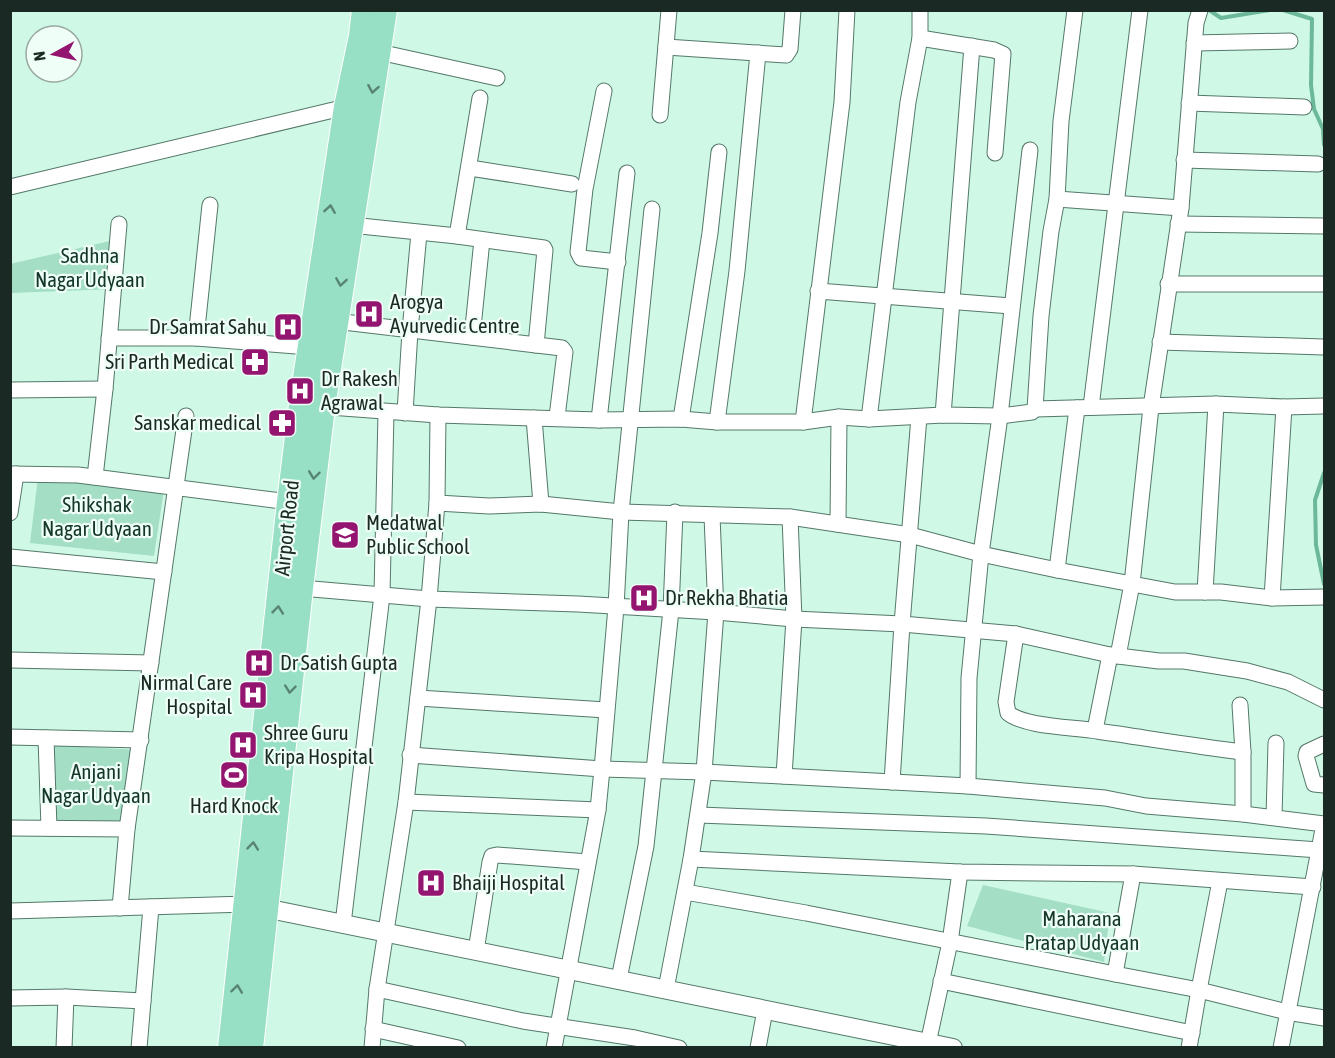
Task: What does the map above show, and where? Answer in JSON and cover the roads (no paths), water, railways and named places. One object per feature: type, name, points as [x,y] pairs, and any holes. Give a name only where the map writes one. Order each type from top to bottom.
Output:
[{"type":"main road","name":"Airport Road","points":[[230,1047],[256,906],[301,588],[312,406],[309,347],[346,107],[364,10]]},
{"type":"main road","name":"Airport Road","points":[[251,1047],[256,906],[289,502],[335,321],[385,10]]},
{"type":"street","points":[[660,115],[669,10]]},
{"type":"street","points":[[666,47],[783,55],[788,53],[793,10]]},
{"type":"street","points":[[803,422],[842,102],[847,10]]},
{"type":"street","points":[[869,419],[908,102],[920,38],[920,10]]},
{"type":"street","points":[[1035,409],[1041,316],[1057,199],[1061,121],[1075,10]]},
{"type":"street","points":[[1057,570],[1116,203],[1140,10]]},
{"type":"street","points":[[1095,730],[1132,584],[1151,407],[1180,208],[1198,17]]},
{"type":"street","points":[[920,38],[972,46],[1000,52],[1004,56],[995,153]]},
{"type":"street","points":[[1194,43],[1290,40]]},
{"type":"street","points":[[943,415],[972,46]]},
{"type":"street","points":[[379,52],[497,78]]},
{"type":"street","points":[[717,422],[737,271],[758,53]]},
{"type":"street","points":[[604,91],[585,189],[578,252],[582,258],[618,262]]},
{"type":"street","points":[[457,236],[480,98]]},
{"type":"street","points":[[1189,103],[1304,107]]},
{"type":"street","points":[[10,187],[346,107]]},
{"type":"street","points":[[968,786],[969,678],[981,554],[1000,416],[1030,150]]},
{"type":"street","points":[[681,419],[708,244],[719,152]]},
{"type":"street","points":[[1184,160],[1318,164]]},
{"type":"street","points":[[470,168],[572,183]]},
{"type":"street","points":[[598,420],[627,173]]},
{"type":"street","points":[[1057,199],[1180,208]]},
{"type":"street","points":[[196,338],[210,205]]},
{"type":"street","points":[[554,1047],[597,810],[602,768],[616,607],[621,512],[652,209]]},
{"type":"street","points":[[95,477],[119,224]]},
{"type":"street","points":[[1178,224],[1324,226]]},
{"type":"street","points":[[351,225],[457,236],[546,250],[536,345]]},
{"type":"street","points":[[405,413],[419,233]]},
{"type":"street","points":[[472,337],[482,240]]},
{"type":"street","points":[[1168,284],[1324,284]]},
{"type":"street","points":[[818,291],[1011,306]]},
{"type":"street","points":[[335,321],[564,349],[557,417]]},
{"type":"street","points":[[108,338],[196,338],[309,347]]},
{"type":"street","points":[[1160,342],[1324,347]]},
{"type":"street","points":[[10,390],[105,389]]},
{"type":"street","points":[[312,406],[438,415],[598,420],[681,419],[717,422],[803,422],[839,417],[869,419],[943,415],[1000,416],[1032,412],[1035,409],[1084,407],[1216,404],[1324,406]]},
{"type":"street","points":[[1205,592],[1216,404]]},
{"type":"street","points":[[1272,598],[1284,407]]},
{"type":"street","points":[[343,924],[381,595],[386,412]]},
{"type":"street","points":[[372,1047],[377,989],[406,802],[429,599],[437,503],[438,415]]},
{"type":"street","points":[[120,908],[127,829],[186,416]]},
{"type":"street","points":[[837,524],[839,417]]},
{"type":"street","points":[[892,782],[919,417]]},
{"type":"street","points":[[534,418],[541,504]]},
{"type":"street","points":[[10,513],[13,474],[95,477],[289,502]]},
{"type":"street","points":[[437,503],[489,506],[541,504],[621,512],[790,517],[910,535],[981,554],[1175,592],[1221,592],[1272,598],[1324,597]]},
{"type":"street","points":[[618,979],[646,846],[671,610],[675,512]]},
{"type":"street","points":[[666,989],[699,815],[704,772],[716,612],[712,516]]},
{"type":"street","points":[[784,776],[794,619],[790,517]]},
{"type":"street","points":[[10,556],[164,572]]},
{"type":"street","points":[[301,588],[429,599],[716,612],[1016,634],[1114,655],[1159,661],[1185,661],[1256,673],[1288,682],[1324,700]]},
{"type":"street","points":[[1016,634],[1006,702],[1008,713],[1019,720],[1243,752]]},
{"type":"street","points":[[10,660],[151,663]]},
{"type":"street","points":[[418,698],[606,710]]},
{"type":"street","points":[[1240,705],[1243,814]]},
{"type":"street","points":[[10,737],[141,740]]},
{"type":"street","points":[[46,738],[49,828]]},
{"type":"street","points":[[1274,817],[1275,743]]},
{"type":"street","points":[[1324,744],[1310,749],[1306,756],[1314,784],[1324,785]]},
{"type":"street","points":[[410,755],[602,768],[968,786],[1105,798],[1146,806],[1324,823],[1281,1047]]},
{"type":"street","points":[[406,802],[597,810]]},
{"type":"street","points":[[699,815],[986,826],[1318,850]]},
{"type":"street","points":[[10,828],[127,829]]},
{"type":"street","points":[[476,951],[492,856],[588,862]]},
{"type":"street","points":[[691,859],[960,872],[1133,874],[1313,887]]},
{"type":"street","points":[[927,1045],[950,942],[960,872]]},
{"type":"street","points":[[1115,974],[1133,874]]},
{"type":"street","points":[[941,981],[1191,1040],[1220,881]]},
{"type":"street","points":[[685,892],[1199,990],[1287,1012],[1324,1018]]},
{"type":"street","points":[[10,912],[256,906],[618,979],[927,1045],[953,1047]]},
{"type":"street","points":[[139,1047],[151,907]]},
{"type":"street","points":[[377,989],[523,1021],[679,1047]]},
{"type":"street","points":[[10,998],[66,997],[143,1001]]},
{"type":"street","points":[[64,1047],[66,997]]},
{"type":"street","points":[[758,1047],[765,1010]]},
{"type":"street","points":[[374,1029],[458,1047]]},
{"type":"waterway","points":[[1209,10],[1221,18],[1270,10]]},
{"type":"waterway","points":[[1283,10],[1312,19],[1311,85],[1314,109],[1323,129],[1324,145]]},
{"type":"waterway","points":[[1324,473],[1315,500],[1316,545],[1324,584]]},
{"type":"place","name":"Arogya Ayurvedic Centre","points":[[369,314]]},
{"type":"place","name":"Dr Samrat Sahu","points":[[288,327]]},
{"type":"place","name":"Sri Parth Medical","points":[[255,362]]},
{"type":"place","name":"Dr Rakesh Agrawal","points":[[300,391]]},
{"type":"place","name":"Sanskar medical","points":[[282,423]]},
{"type":"place","name":"Medatwal Public School","points":[[345,535]]},
{"type":"place","name":"Dr Rekha Bhatia","points":[[644,598]]},
{"type":"place","name":"Dr Satish Gupta","points":[[259,663]]},
{"type":"place","name":"Nirmal Care Hospital","points":[[253,695]]},
{"type":"place","name":"Shree Guru Kripa Hospital","points":[[243,745]]},
{"type":"place","name":"Hard Knock","points":[[234,775]]},
{"type":"place","name":"Bhaiji Hospital","points":[[431,883]]},
{"type":"park label","name":"Sadhna Nagar Udyaan","points":[[90,268]]},
{"type":"park label","name":"Shikshak Nagar Udyaan","points":[[97,517]]},
{"type":"park label","name":"Anjani Nagar Udyaan","points":[[96,784]]},
{"type":"park label","name":"Maharana Pratap Udyaan","points":[[1082,931]]}]
